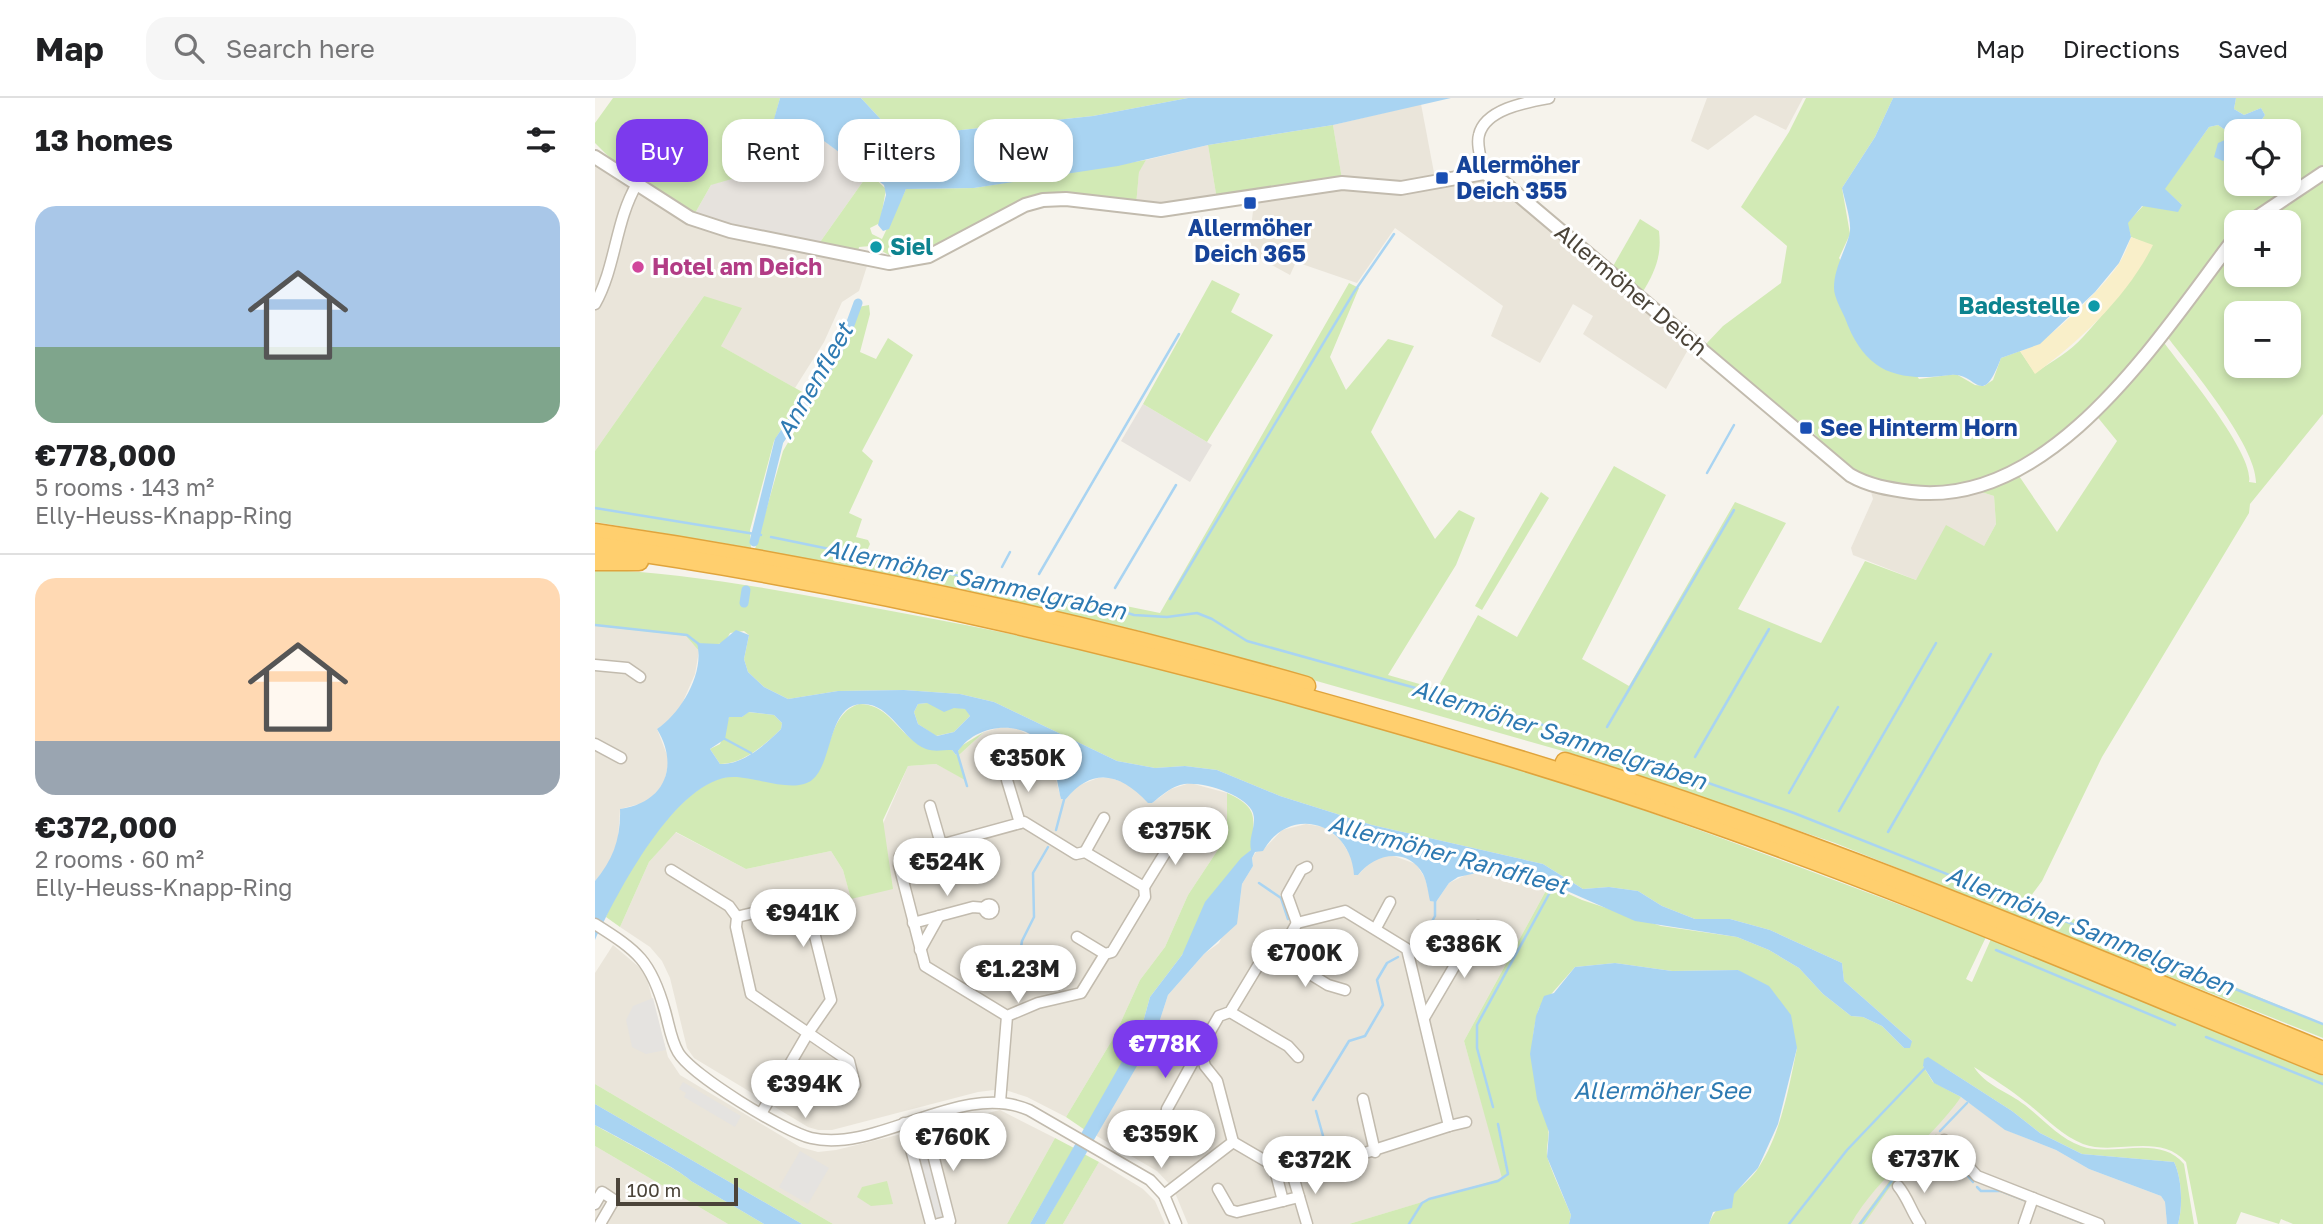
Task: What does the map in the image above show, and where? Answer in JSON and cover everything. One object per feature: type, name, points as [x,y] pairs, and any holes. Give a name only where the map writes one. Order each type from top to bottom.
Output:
[{"type":"highway","points":[[595,533],[763,567],[914,589],[1150,642],[1479,735],[1693,802],[1907,881],[2323,1051]]},
{"type":"highway","points":[[595,546],[688,560]]},
{"type":"highway","points":[[595,561],[736,562]]},
{"type":"highway","points":[[763,567],[1147,654],[1477,746],[1690,815],[1903,896],[2323,1065]]},
{"type":"street","points":[[595,157],[690,218],[730,231],[859,259],[898,263],[929,256],[1025,205],[1044,200],[1066,199],[1161,210],[1342,183],[1401,188],[1484,173],[1478,137],[1482,127],[1496,115],[1520,104],[1549,98]]},
{"type":"street","name":"Allermöher Deich","points":[[1484,173],[1503,182],[1850,475],[1877,487],[1917,492],[1945,493],[1998,478],[2020,468],[2067,434],[2120,385],[2224,252]]},
{"type":"street","points":[[2268,210],[2323,173]]},
{"type":"street","points":[[595,304],[603,289],[618,232],[638,184]]},
{"type":"street","points":[[595,665],[627,668],[640,677]]},
{"type":"street","points":[[595,744],[621,758]]},
{"type":"street","points":[[1007,769],[1007,780],[1020,823]]},
{"type":"street","points":[[930,806],[941,844]]},
{"type":"street","points":[[1085,852],[1104,818]]},
{"type":"street","points":[[1007,1016],[925,966],[902,884],[900,856],[1024,822],[1076,854],[1085,852],[1144,887]]},
{"type":"street","points":[[1007,1016],[1038,1003],[1081,993],[1105,954],[1112,952],[1145,897],[1144,887],[1173,840],[1186,829]]},
{"type":"street","points":[[1297,923],[1287,895],[1301,870],[1307,867]]},
{"type":"street","points":[[671,870],[729,906],[737,917],[736,927],[751,994],[849,1061],[855,1085]]},
{"type":"street","points":[[1376,928],[1390,902]]},
{"type":"street","points":[[737,917],[787,907],[802,911],[811,920],[831,1000],[808,1033],[762,1112]]},
{"type":"street","points":[[913,923],[973,907],[985,908]]},
{"type":"street","points":[[1182,1140],[1165,1123],[1167,1109],[1219,1016],[1230,1012],[1259,964],[1279,956],[1297,923],[1345,911],[1407,949],[1424,1018]]},
{"type":"street","points":[[920,950],[939,916]]},
{"type":"street","points":[[595,924],[637,951],[649,965],[658,985],[675,1048],[686,1064],[701,1076],[798,1133],[826,1140],[850,1138],[980,1103],[1000,1101],[1029,1110],[1150,1180],[1164,1195],[1176,1224]]},
{"type":"street","points":[[1449,1126],[1422,1021],[1478,926]]},
{"type":"street","points":[[1077,937],[1105,954]]},
{"type":"street","points":[[1279,956],[1328,985],[1345,990]]},
{"type":"street","points":[[1230,1012],[1288,1046],[1298,1057]]},
{"type":"street","points":[[1000,1101],[1007,1016]]},
{"type":"street","points":[[1200,1049],[1205,1066],[1217,1081],[1233,1142],[1293,1177],[1307,1224]]},
{"type":"street","points":[[1363,1099],[1375,1152]]},
{"type":"street","points":[[1293,1177],[1375,1152],[1400,1140],[1466,1122]]},
{"type":"street","points":[[904,1123],[931,1224]]},
{"type":"street","points":[[910,1143],[929,1139],[950,1221],[938,1224]]},
{"type":"street","points":[[1944,1140],[1977,1176],[2099,1224]]},
{"type":"street","points":[[1164,1195],[1233,1142]]},
{"type":"street","points":[[1274,1166],[1283,1201]]},
{"type":"street","points":[[1898,1186],[1909,1199],[1910,1210],[1920,1224]]},
{"type":"street","points":[[1218,1189],[1230,1210],[1237,1212],[1299,1197]]},
{"type":"street","points":[[595,1204],[602,1192],[614,1200],[600,1224]]},
{"type":"street","points":[[2024,1224],[2033,1198]]},
{"type":"shaded area","points":[[1707,98],[1803,98],[1786,130],[1755,115],[1708,150],[1691,141]]},
{"type":"shaded area","points":[[1421,104],[1435,178],[1399,185],[1342,179],[1333,125]]},
{"type":"shaded area","points":[[824,141],[838,151],[838,182],[863,182],[818,245],[732,228],[694,215],[711,185],[722,175],[722,182],[824,182]]},
{"type":"shaded area","points":[[1208,145],[1217,200],[1160,207],[1136,205],[1139,171],[1146,160]]},
{"type":"shaded area","points":[[595,165],[616,178],[616,182],[623,182],[689,223],[729,235],[867,266],[859,291],[842,302],[824,342],[795,388],[721,346],[704,296],[595,451]]},
{"type":"shaded area","points":[[1482,178],[1500,186],[1690,346],[1666,389],[1583,334],[1593,316],[1573,304],[1540,363],[1491,336],[1503,306],[1395,228],[1357,283],[1296,262],[1290,275],[1248,252],[1254,203],[1319,190]]},
{"type":"shaded area","points":[[1143,404],[1212,445],[1190,482],[1121,441]]},
{"type":"shaded area","points":[[1870,488],[1972,489],[1994,496],[1996,524],[1984,546],[1916,580],[1853,555],[1851,548],[1873,499]]},
{"type":"shaded area","points":[[595,626],[686,636],[699,651],[695,674],[681,706],[670,720],[657,729],[669,760],[664,784],[647,802],[620,809],[618,840],[609,864],[595,881]]},
{"type":"shaded area","points":[[1002,727],[1018,729],[1042,743],[1049,753],[1061,799],[1066,799],[1077,786],[1098,778],[1111,778],[1128,784],[1152,803],[1171,789],[1190,783],[1227,793],[1227,836],[1188,895],[1165,947],[1140,980],[1114,1037],[1066,1117],[1027,1097],[1002,1089],[978,1092],[832,1130],[818,1130],[808,1127],[694,1058],[687,1048],[670,978],[662,961],[650,947],[620,927],[649,862],[675,832],[746,869],[831,851],[843,870],[851,898],[908,766],[936,764],[965,779],[959,755],[984,732]]},
{"type":"shaded area","points":[[1306,824],[1323,827],[1340,839],[1353,860],[1354,874],[1358,875],[1372,860],[1391,855],[1416,864],[1425,878],[1431,901],[1436,902],[1449,883],[1472,872],[1486,871],[1549,885],[1464,1041],[1503,1178],[1349,1224],[1188,1224],[1173,1188],[1157,1171],[1095,1135],[1157,1029],[1168,995],[1204,954],[1219,943],[1240,900],[1242,884],[1253,866],[1252,858],[1256,852],[1263,850],[1282,830]]},
{"type":"shaded area","points":[[613,945],[645,972],[668,1057],[680,1075],[800,1147],[818,1152],[836,1150],[1000,1110],[1055,1138],[1007,1224],[833,1224],[595,1084],[595,973]]},
{"type":"shaded area","points":[[653,998],[666,1050],[646,1054],[632,1047],[626,1020],[633,1006]]},
{"type":"shaded area","points":[[683,1082],[741,1116],[735,1127],[684,1097],[686,1093],[679,1089]]},
{"type":"shaded area","points":[[1961,1097],[2006,1130],[2056,1150],[2089,1169],[2161,1196],[2165,1202],[2167,1224],[1851,1224],[1861,1206],[1897,1164]]},
{"type":"shaded area","points":[[929,1139],[950,1221],[931,1224],[910,1143]]},
{"type":"shaded area","points":[[595,1146],[728,1224],[595,1224]]},
{"type":"shaded area","points":[[800,1151],[829,1168],[808,1204],[779,1187]]},
{"type":"shaded area","points":[[1099,1162],[1143,1189],[1155,1201],[1165,1224],[1063,1224]]},
{"type":"green space","points":[[613,98],[780,98],[774,119],[722,119],[722,182],[711,185],[694,215],[645,182],[708,182],[708,119],[616,119],[616,162],[595,143],[595,123]]},
{"type":"green space","points":[[861,98],[1188,98],[1065,119],[974,119],[974,129],[960,130],[960,119],[880,119]]},
{"type":"green space","points":[[1806,98],[1893,98],[1875,137],[1842,188],[1850,234],[1839,258],[1919,379],[1956,374],[1975,385],[1984,386],[1993,380],[2001,358],[2020,351],[2035,373],[2073,347],[2111,304],[2152,246],[2131,237],[2127,223],[2143,206],[2182,205],[2164,189],[2209,127],[2218,125],[2224,129],[2224,196],[2281,196],[2260,210],[2224,210],[2224,244],[2122,374],[2076,421],[2025,459],[1971,484],[1914,490],[1846,469],[1808,428],[1755,389],[1706,344],[1723,326],[1781,283],[1787,246],[1741,207],[1789,132]]},
{"type":"green space","points":[[2236,98],[2323,98],[2323,168],[2301,183],[2301,119],[2262,119],[2265,115],[2261,108],[2244,115],[2234,109]]},
{"type":"green space","points":[[1333,125],[1342,179],[1217,200],[1208,145]]},
{"type":"green space","points":[[1146,160],[1139,172],[1136,205],[1025,201],[917,253],[896,259],[880,250],[881,245],[874,242],[871,246],[859,247],[858,252],[818,245],[863,182],[879,182],[886,189],[880,223],[870,228],[872,234],[882,239],[906,189],[974,188],[1011,182],[1073,182],[1073,172]]},
{"type":"green space","points":[[2323,179],[2323,414],[2250,504],[2249,513],[2102,757],[2042,881],[2028,900],[2323,1024],[2323,1038],[1835,843],[1577,755],[1144,632],[961,589],[755,549],[783,451],[853,332],[858,307],[869,305],[870,314],[860,352],[876,359],[888,338],[913,355],[862,451],[873,461],[849,513],[862,519],[856,537],[868,540],[870,544],[866,553],[1160,613],[1349,283],[1359,288],[1330,357],[1346,390],[1388,339],[1414,346],[1371,432],[1435,539],[1459,510],[1475,518],[1456,565],[1388,675],[1437,689],[1478,615],[1517,637],[1614,466],[1666,495],[1582,659],[1629,686],[1735,502],[1786,523],[1738,609],[1821,643],[1865,561],[1916,580],[1946,525],[1984,546],[1996,524],[1994,496],[1972,489],[2017,473],[2057,532],[2117,441],[2095,414],[2162,340],[2229,432],[2248,469],[2249,482],[2256,483],[2246,448],[2234,428],[2165,334],[2224,258],[2224,287],[2301,287],[2301,210],[2278,210]]},
{"type":"green space","points":[[1640,219],[1659,231],[1660,240],[1657,264],[1642,293],[1612,268]]},
{"type":"green space","points":[[1212,280],[1240,294],[1231,312],[1273,335],[1207,442],[1143,404]]},
{"type":"green space","points":[[704,296],[742,308],[721,346],[804,393],[774,441],[750,530],[751,548],[595,522],[595,451]]},
{"type":"green space","points":[[1541,492],[1549,498],[1482,610],[1475,606]]},
{"type":"green space","points":[[595,569],[717,581],[838,601],[1053,643],[1254,691],[1520,768],[1721,838],[1986,937],[1966,979],[1972,982],[1991,939],[2323,1076],[2323,1224],[2293,1224],[2281,1219],[2279,1224],[2241,1212],[2236,1224],[2198,1224],[2186,1162],[2175,1153],[2150,1146],[2109,1148],[2083,1144],[2060,1131],[2014,1093],[1974,1067],[1990,1084],[2025,1105],[2073,1143],[2107,1150],[2149,1148],[2174,1155],[2184,1164],[2194,1224],[2178,1224],[2181,1193],[2174,1162],[2082,1154],[2040,1133],[2012,1111],[1945,1068],[1923,1066],[1933,1082],[1961,1097],[1875,1190],[1851,1224],[1709,1224],[1718,1208],[1753,1175],[1767,1154],[1783,1109],[1797,1048],[1738,970],[1672,971],[1615,963],[1575,967],[1539,1008],[1535,1025],[1533,1069],[1548,1128],[1547,1155],[1571,1215],[1569,1224],[1349,1224],[1502,1178],[1464,1041],[1549,885],[1582,900],[1661,926],[1737,937],[1769,950],[1799,968],[1823,994],[1851,1016],[1863,1017],[1882,1026],[1904,1048],[1912,1041],[1844,981],[1842,963],[1770,930],[1730,919],[1695,919],[1662,906],[1638,891],[1609,887],[1583,889],[1543,864],[1372,825],[1280,796],[1217,770],[1185,766],[1155,768],[1117,761],[994,702],[960,694],[904,690],[838,691],[788,699],[764,687],[748,672],[744,659],[749,635],[744,631],[730,633],[724,641],[717,644],[698,643],[699,651],[686,636],[595,626]]},
{"type":"green space","points":[[859,704],[883,712],[919,744],[952,750],[956,755],[961,746],[984,732],[959,755],[965,780],[936,764],[908,766],[883,820],[893,889],[851,899],[843,870],[831,851],[746,869],[676,832],[649,862],[620,927],[606,917],[639,856],[691,795],[709,783],[727,777],[802,784],[820,767],[840,719],[848,710]]},
{"type":"green space","points":[[918,704],[966,709],[970,716],[954,732],[936,736],[918,724],[914,712]]},
{"type":"green space","points":[[748,712],[774,715],[782,723],[781,729],[745,757],[720,764],[710,749],[720,744],[729,717],[742,717]]},
{"type":"green space","points":[[1227,793],[1238,798],[1253,815],[1251,850],[1237,864],[1182,955],[1150,997],[1142,1026],[1085,1130],[1066,1117],[1114,1037],[1140,980],[1165,947],[1188,895],[1227,836]]},
{"type":"green space","points":[[595,1084],[833,1224],[802,1224],[595,1104]]},
{"type":"green space","points":[[595,1125],[764,1224],[728,1224],[595,1146]]},
{"type":"green space","points":[[1936,1134],[1942,1143],[1935,1141],[1930,1145],[1890,1187],[1864,1224],[1858,1224],[1893,1176]]},
{"type":"green space","points":[[1055,1138],[1074,1148],[1030,1224],[1007,1224]]},
{"type":"green space","points":[[1084,1154],[1099,1162],[1063,1224],[1045,1224]]},
{"type":"green space","points":[[887,1181],[893,1204],[871,1206],[857,1197],[862,1187]]},
{"type":"sand","name":"Badestelle","points":[[2131,237],[2153,245],[2130,282],[2086,332],[2035,374],[2020,351],[2044,339],[2089,299],[2120,262]]},
{"type":"water","points":[[780,98],[861,98],[880,119],[838,119],[838,151],[824,141],[824,119],[774,119]]},
{"type":"water","points":[[1188,98],[1451,98],[1333,125],[1208,145],[1118,166],[1073,173],[1073,119],[1065,119]]},
{"type":"water","name":"See Hinterm Horn","points":[[1893,98],[2236,98],[2234,109],[2244,115],[2261,108],[2265,115],[2262,119],[2224,119],[2224,129],[2218,125],[2209,127],[2165,189],[2182,205],[2178,212],[2142,206],[2128,223],[2131,237],[2119,263],[2095,292],[2040,344],[2001,358],[1994,374],[1983,386],[1960,376],[1914,377],[1885,370],[1862,351],[1853,337],[1834,288],[1850,231],[1842,188],[1875,137]]},
{"type":"water","points":[[974,129],[974,182],[1013,182],[974,188],[906,189],[889,229],[883,231],[878,225],[886,195],[884,185],[880,182],[960,182],[960,130]]},
{"type":"water","name":"See Hinterm Horn","points":[[2224,140],[2223,161],[2214,157],[2218,143]]},
{"type":"water","name":"Allermöher Randfleet","points":[[736,630],[749,635],[744,659],[748,672],[764,687],[788,699],[838,691],[904,690],[960,694],[994,702],[1117,761],[1155,768],[1185,766],[1217,770],[1280,796],[1372,825],[1543,864],[1583,889],[1609,887],[1638,891],[1662,906],[1695,919],[1730,919],[1770,930],[1842,963],[1844,981],[1912,1041],[1910,1048],[1904,1048],[1882,1026],[1863,1017],[1851,1016],[1823,994],[1799,968],[1769,950],[1737,937],[1635,921],[1558,887],[1486,871],[1458,877],[1449,883],[1436,902],[1430,901],[1423,874],[1408,859],[1400,856],[1381,858],[1358,875],[1354,875],[1350,857],[1342,843],[1331,832],[1303,824],[1288,827],[1275,836],[1263,851],[1255,852],[1252,858],[1253,866],[1242,884],[1237,924],[1204,954],[1168,995],[1157,1029],[1144,1054],[1045,1224],[1030,1224],[1142,1026],[1150,997],[1182,955],[1205,902],[1241,858],[1251,850],[1253,813],[1249,806],[1232,794],[1198,784],[1176,786],[1148,803],[1117,780],[1097,778],[1086,782],[1066,799],[1061,799],[1051,756],[1039,740],[1028,733],[1015,729],[987,730],[964,744],[956,755],[952,750],[926,749],[910,738],[881,709],[862,704],[851,707],[843,714],[819,772],[812,780],[804,784],[785,785],[734,777],[713,782],[691,796],[671,816],[633,868],[595,940],[595,881],[615,848],[620,809],[648,799],[664,781],[667,757],[657,729],[675,713],[689,691],[698,667],[697,643],[719,644]],"holes":[[[927,703],[944,712],[954,708],[965,709],[970,716],[954,732],[937,736],[918,724],[914,712],[918,704]],[[749,712],[774,715],[782,723],[781,729],[745,757],[720,764],[710,749],[725,739],[729,717],[742,717]]]},
{"type":"water","name":"Allermöher See","points":[[1615,963],[1672,971],[1738,970],[1769,986],[1791,1015],[1797,1048],[1778,1124],[1758,1168],[1734,1194],[1732,1208],[1713,1212],[1709,1224],[1569,1224],[1571,1215],[1547,1157],[1549,1132],[1537,1099],[1530,1054],[1536,1016],[1544,996],[1554,993],[1575,967]]},
{"type":"water","points":[[1928,1057],[2012,1111],[2040,1133],[2082,1154],[2174,1162],[2181,1193],[2178,1224],[2167,1224],[2165,1202],[2161,1196],[2089,1169],[2056,1150],[2005,1130],[1961,1097],[1934,1083],[1923,1066],[1924,1059]]},
{"type":"water","points":[[595,1104],[802,1224],[764,1224],[595,1125]]},
{"type":"waterway","points":[[1170,599],[1354,292],[1394,234]]},
{"type":"waterway","name":"Annenfleet","points":[[754,542],[779,441],[828,368],[846,336],[858,303]]},
{"type":"waterway","points":[[1039,574],[1179,334]]},
{"type":"waterway","points":[[1707,473],[1734,425]]},
{"type":"waterway","points":[[1115,588],[1176,485]]},
{"type":"waterway","points":[[595,508],[761,535]]},
{"type":"waterway","points":[[1607,727],[1734,510]]},
{"type":"waterway","name":"Allermöher Sammelgraben","points":[[771,537],[1102,605],[1134,615],[1167,617],[1197,613],[1247,641],[1523,718],[1794,813],[2323,1024]]},
{"type":"waterway","points":[[1002,567],[1010,552]]},
{"type":"waterway","points":[[744,603],[746,590]]},
{"type":"waterway","points":[[595,625],[687,635],[700,645]]},
{"type":"waterway","points":[[1695,757],[1769,629]]},
{"type":"waterway","points":[[1839,811],[1936,643]]},
{"type":"waterway","points":[[1888,832],[1991,654]]},
{"type":"waterway","points":[[1789,793],[1838,707]]},
{"type":"waterway","points":[[725,739],[751,753]]},
{"type":"waterway","points":[[957,752],[967,786]]},
{"type":"waterway","points":[[1056,830],[1065,796]]},
{"type":"waterway","points":[[1020,954],[1022,941],[1034,917],[1033,873],[1048,847]]},
{"type":"waterway","points":[[1259,883],[1281,898],[1288,919]]},
{"type":"waterway","name":"Allermöher Randfleet","points":[[1493,1107],[1477,1048],[1477,1025],[1554,885]]},
{"type":"waterway","points":[[1417,948],[1435,916],[1435,900]]},
{"type":"waterway","points":[[1996,950],[2175,1025]]},
{"type":"waterway","points":[[1313,1100],[1349,1041],[1365,1036],[1383,1005],[1377,980],[1387,963],[1398,957]]},
{"type":"waterway","points":[[2206,1037],[2323,1084]]},
{"type":"waterway","points":[[1789,1224],[1847,1150],[1927,1066]]},
{"type":"waterway","points":[[1940,1131],[1967,1103]]},
{"type":"waterway","points":[[1316,1111],[1329,1157]]},
{"type":"waterway","points":[[1409,1224],[1422,1203],[1429,1199],[1498,1181],[1508,1174],[1498,1124]]},
{"type":"waterway","points":[[1860,1224],[1894,1178],[1936,1136]]},
{"type":"waterway","points":[[1944,1148],[1954,1160]]},
{"type":"waterway","points":[[1964,1171],[1973,1182]]},
{"type":"waterway","points":[[1977,1187],[1981,1191],[2001,1191],[2024,1200]]},
{"type":"waterway","points":[[2040,1206],[2085,1224]]},
{"type":"place","name":"Allermöher Deich 355","points":[[1442,178]]},
{"type":"place","name":"Allermöher Deich 365","points":[[1250,203]]},
{"type":"place","name":"Siel","points":[[876,247]]},
{"type":"place","name":"Hotel am Deich","points":[[638,267]]},
{"type":"place","name":"Badestelle","points":[[2094,306]]},
{"type":"place","name":"See Hinterm Horn","points":[[1806,428]]}]
